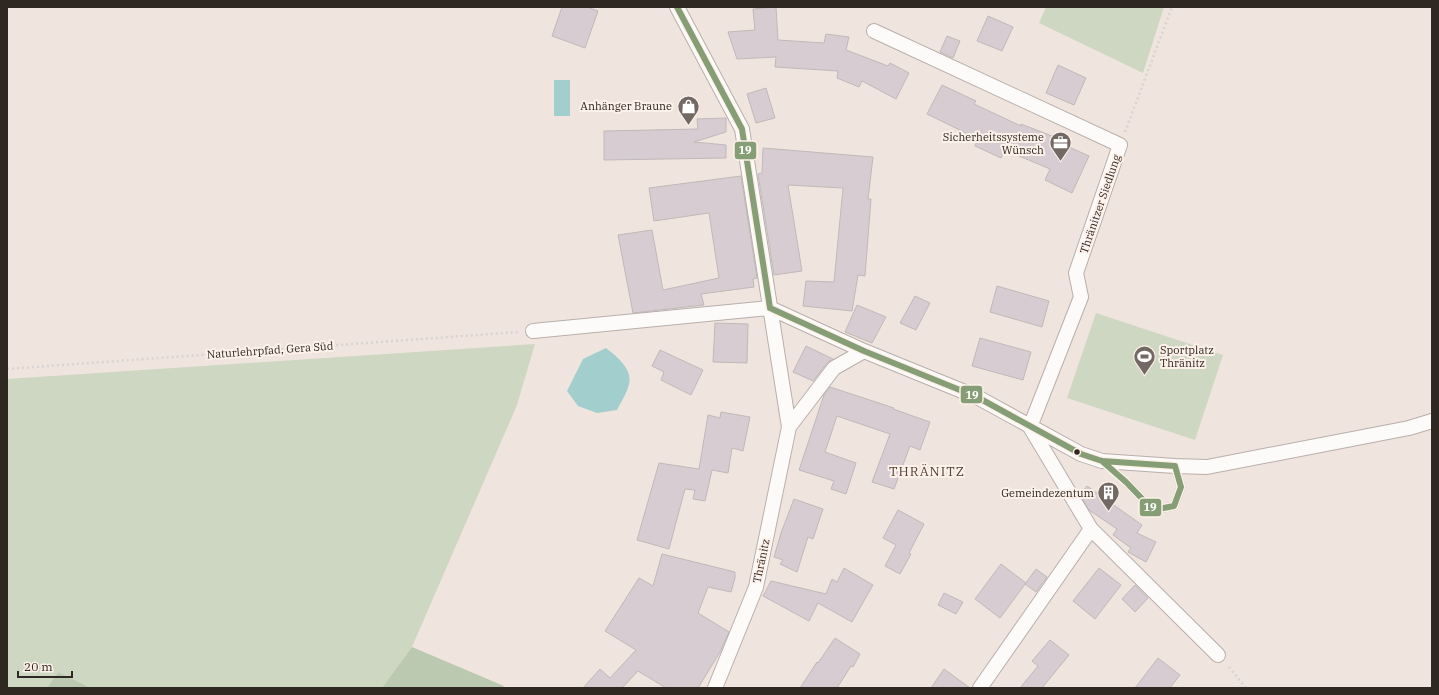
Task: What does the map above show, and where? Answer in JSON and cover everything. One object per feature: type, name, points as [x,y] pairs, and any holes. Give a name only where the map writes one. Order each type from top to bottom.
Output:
[{"type":"street","name":"Thränitz","points":[[677,7],[742,129],[789,427],[756,587],[714,688]]},
{"type":"street","name":"Thränitzer Siedlung","points":[[874,31],[1120,145],[1076,273],[1081,297],[1030,427]]},
{"type":"street","points":[[533,331],[770,308],[864,351],[977,397],[1080,454],[1102,461],[1208,467],[1409,428],[1432,421]]},
{"type":"street","name":"Thränitz","points":[[789,427],[834,368],[864,351]]},
{"type":"street","points":[[1030,427],[1091,529],[1218,655]]},
{"type":"street","points":[[980,688],[1091,529]]},
{"type":"lane","points":[[1102,461],[1154,510],[1174,506],[1181,487],[1175,466]]},
{"type":"path","points":[[1120,145],[1172,7]]},
{"type":"path","name":"Naturlehrpfad, Gera Süd","points":[[7,369],[533,331]]},
{"type":"path","points":[[1218,655],[1246,688]]},
{"type":"green space","points":[[1046,7],[1164,7],[1143,73],[1039,23]]},
{"type":"green space","name":"Sportplatz Thränitz","points":[[1096,313],[1223,355],[1195,440],[1067,398]]},
{"type":"green space","points":[[535,344],[517,405],[412,647],[382,688],[91,688],[58,672],[47,688],[7,688],[7,379]]},
{"type":"green space","points":[[412,647],[504,686],[502,688],[382,688]]},
{"type":"green space","points":[[58,672],[91,688],[47,688]]},
{"type":"water","points":[[554,80],[570,80],[570,116],[554,116]]},
{"type":"water","points":[[606,348],[623,363],[630,378],[625,394],[617,410],[597,413],[578,406],[567,391],[583,359]]},
{"type":"building","points":[[562,7],[587,7],[598,11],[585,48],[552,36]]},
{"type":"building","points":[[776,7],[778,40],[824,43],[826,34],[849,37],[846,50],[888,66],[890,63],[909,73],[896,99],[862,81],[859,87],[837,78],[838,71],[775,67],[776,57],[737,59],[728,32],[755,30],[753,9]]},
{"type":"building","points":[[988,16],[1013,27],[1002,51],[977,41]]},
{"type":"building","points":[[947,36],[960,41],[953,58],[940,52]]},
{"type":"building","points":[[1058,65],[1086,78],[1074,105],[1046,93]]},
{"type":"building","points":[[942,85],[976,101],[974,104],[1021,126],[1021,124],[1052,136],[1051,139],[1089,156],[1072,193],[1045,180],[1050,169],[1005,150],[1001,158],[975,146],[978,139],[927,114]]},
{"type":"building","points":[[766,88],[775,118],[756,123],[747,94]]},
{"type":"building","points":[[726,118],[726,132],[694,142],[726,145],[726,158],[604,160],[604,131],[698,129],[697,119]]},
{"type":"building","points":[[763,148],[873,157],[868,199],[871,199],[865,276],[858,275],[852,311],[803,306],[806,281],[834,282],[843,188],[788,185],[802,271],[774,275],[758,174],[762,173]]},
{"type":"building","points":[[741,176],[757,278],[753,279],[754,287],[701,294],[704,305],[633,313],[618,235],[652,230],[663,290],[719,278],[709,213],[654,221],[649,188]]},
{"type":"building","points":[[997,286],[1049,301],[1042,327],[990,312]]},
{"type":"building","points":[[915,296],[930,303],[916,330],[900,323]]},
{"type":"building","points":[[857,305],[886,317],[872,343],[845,332]]},
{"type":"building","points":[[715,323],[748,324],[747,363],[713,362]]},
{"type":"building","points":[[980,338],[1031,352],[1023,380],[972,366]]},
{"type":"building","points":[[806,346],[833,359],[827,363],[813,381],[793,372]]},
{"type":"building","points":[[660,350],[703,370],[691,395],[661,380],[664,372],[652,366]]},
{"type":"building","name":"Thränitz","points":[[830,387],[894,408],[893,409],[930,422],[920,450],[910,446],[894,489],[872,482],[890,434],[837,416],[825,452],[856,463],[846,494],[831,489],[834,481],[799,470],[824,395]]},
{"type":"building","points":[[721,412],[750,417],[743,451],[732,448],[728,473],[712,470],[705,501],[693,499],[695,490],[685,489],[669,549],[637,540],[659,463],[699,469],[708,415],[720,418]]},
{"type":"building","name":"Gemeindezentum","points":[[1087,486],[1142,525],[1137,533],[1156,542],[1146,562],[1128,552],[1131,548],[1113,535],[1117,529],[1089,510],[1080,495]]},
{"type":"building","points":[[794,499],[823,509],[813,539],[808,537],[797,572],[780,564],[783,560],[774,557],[781,533]]},
{"type":"building","points":[[898,510],[924,524],[909,553],[911,554],[900,574],[885,566],[896,545],[883,538]]},
{"type":"building","points":[[662,554],[735,572],[731,592],[708,587],[698,613],[729,632],[720,652],[698,688],[666,688],[638,671],[622,688],[583,688],[600,669],[610,678],[636,650],[605,631],[639,578],[653,586]]},
{"type":"building","points":[[1001,564],[1026,583],[1000,618],[975,599]]},
{"type":"building","points":[[844,568],[873,585],[852,622],[818,603],[809,621],[763,596],[771,581],[826,594],[832,579],[837,582]]},
{"type":"building","points":[[1099,568],[1121,585],[1095,619],[1073,601]]},
{"type":"building","points":[[1036,569],[1047,577],[1036,592],[1025,584]]},
{"type":"building","points":[[1135,585],[1148,598],[1135,612],[1122,599]]},
{"type":"building","points":[[944,593],[963,602],[956,614],[938,605]]},
{"type":"building","points":[[835,638],[860,654],[853,667],[851,666],[837,688],[800,688],[817,662],[818,663]]},
{"type":"building","points":[[1050,640],[1069,655],[1042,688],[1020,688],[1038,666],[1032,661]]},
{"type":"building","points":[[1158,658],[1180,675],[1170,688],[1135,688]]},
{"type":"building","points":[[944,669],[970,688],[931,688]]},
{"type":"transit line","name":"19","points":[[677,7],[742,129],[770,308]]},
{"type":"transit line","name":"19","points":[[770,308],[864,351],[977,397],[1081,454],[1102,461],[1175,466]]},
{"type":"transit line","name":"19","points":[[1102,461],[1126,482],[1153,510],[1174,506],[1181,487],[1175,466]]},
{"type":"place","name":"Anhänger Braune","points":[[688,126]]},
{"type":"place","name":"Sicherheitssysteme Wünsch","points":[[1060,162]]},
{"type":"place","name":"Sportplatz Thränitz","points":[[1145,376]]},
{"type":"place","name":"Gemeindezentum","points":[[1109,512]]},
{"type":"district","name":"THRÄNITZ","points":[[927,471]]}]
